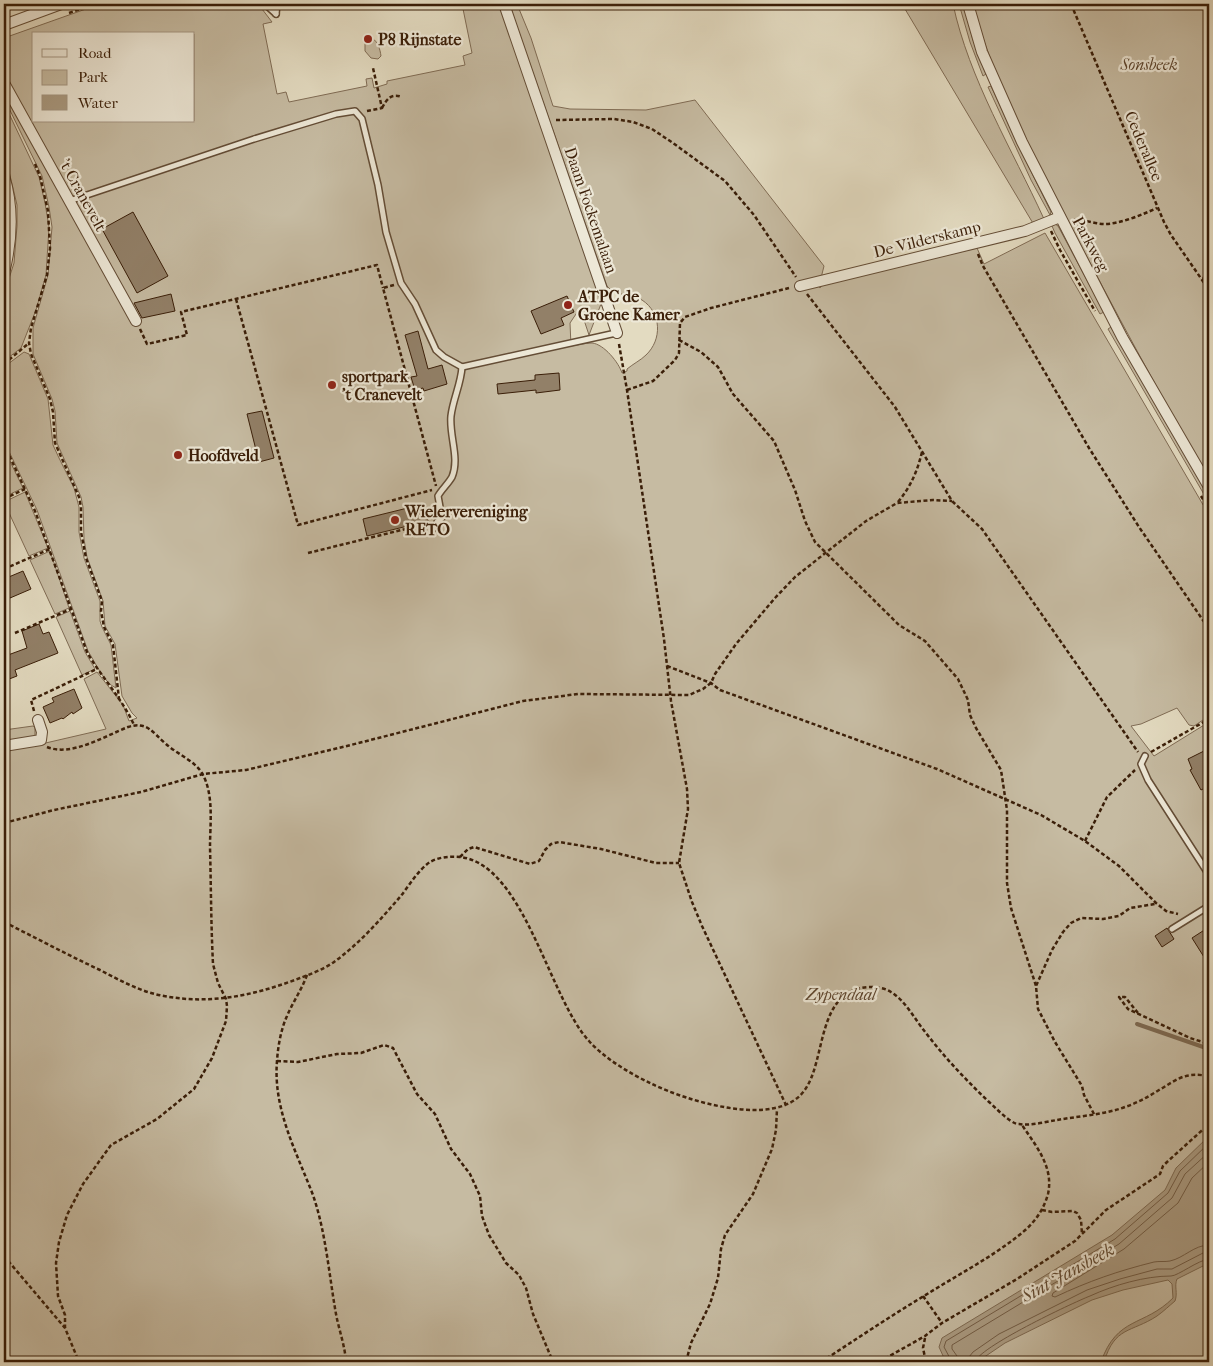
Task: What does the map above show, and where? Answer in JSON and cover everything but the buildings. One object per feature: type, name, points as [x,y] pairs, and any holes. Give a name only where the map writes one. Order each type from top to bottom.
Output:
[{"type":"street","points":[[4,25],[61,4]]},
{"type":"street","name":"Daam Fockemalaan","points":[[504,4],[617,333]]},
{"type":"street","name":"Parkweg","points":[[968,4],[973,26],[993,78],[1022,142],[1122,337],[1209,488]]},
{"type":"street","name":"'t Cranevelt","points":[[4,83],[136,321]]},
{"type":"street","points":[[4,176],[7,188],[9,248],[4,273]]},
{"type":"street","name":"De Vilderskamp","points":[[800,286],[1025,231],[1060,217]]},
{"type":"street","points":[[4,746],[41,740],[42,732],[38,720]]},
{"type":"lane","points":[[265,4],[276,14],[276,4]]},
{"type":"lane","points":[[69,201],[272,134],[336,114],[355,111],[362,119],[378,185],[386,232],[401,283],[415,304],[436,350],[444,357],[462,367],[617,333]]},
{"type":"lane","points":[[437,528],[437,522],[442,518],[438,496],[451,478],[454,468],[451,418],[453,401],[462,378],[462,367]]},
{"type":"lane","points":[[1145,756],[1141,764],[1148,780],[1209,876]]},
{"type":"lane","points":[[1172,929],[1209,906]]},
{"type":"path","name":"Cederallee","points":[[1072,4],[1157,208],[1171,235],[1209,290]]},
{"type":"path","points":[[373,68],[382,108]]},
{"type":"path","points":[[382,108],[388,98],[394,96],[402,97]]},
{"type":"path","points":[[369,110],[382,108]]},
{"type":"path","points":[[544,120],[598,119],[634,122],[652,129],[725,181],[754,215],[795,274],[800,286],[895,407],[952,501],[982,529],[1139,754],[1145,756],[1209,719]]},
{"type":"path","points":[[34,160],[40,176],[48,211],[50,248],[47,275],[31,328],[29,343],[31,354],[50,399],[53,412],[55,443],[79,497],[82,540],[86,558],[102,601],[102,620],[113,645],[119,699]]},
{"type":"path","points":[[1076,220],[1106,224],[1157,208]]},
{"type":"path","points":[[1203,282],[1209,252]]},
{"type":"path","points":[[136,321],[147,344],[187,334],[182,312],[377,265],[434,485],[438,488],[298,525],[236,299]]},
{"type":"path","points":[[983,266],[1089,448],[1209,629]]},
{"type":"path","points":[[628,390],[653,381],[666,370],[679,354],[680,324],[685,317],[711,308],[800,286]]},
{"type":"path","points":[[383,288],[388,287]]},
{"type":"path","points":[[617,333],[628,390],[670,694],[687,789],[688,809],[679,863],[702,926],[786,1105]]},
{"type":"path","points":[[679,340],[701,352],[718,367],[733,394],[774,441],[815,542],[899,625],[925,641],[958,680],[968,700],[970,715],[976,728],[1001,770],[1008,825],[1007,883],[1011,908],[1036,986],[1038,1009],[1055,1042],[1082,1086],[1084,1095],[1094,1114]]},
{"type":"path","points":[[4,364],[29,343]]},
{"type":"path","points":[[4,444],[50,549],[87,652],[134,725]]},
{"type":"path","points":[[4,823],[54,810],[141,792],[203,774],[246,770],[357,744],[523,701],[578,694],[688,694],[704,689],[711,683],[711,680],[736,644],[795,577],[866,520],[897,503],[906,492],[918,470],[922,452]]},
{"type":"path","points":[[4,499],[25,489]]},
{"type":"path","points":[[897,503],[934,500],[952,501]]},
{"type":"path","points":[[308,553],[437,522]]},
{"type":"path","points":[[4,569],[50,549]]},
{"type":"path","points":[[15,633],[71,609]]},
{"type":"path","points":[[667,666],[711,683],[720,690],[937,769],[1041,815],[1085,841],[1119,866],[1166,911],[1172,914],[1194,915]]},
{"type":"path","points":[[38,720],[35,718],[31,700],[97,670]]},
{"type":"path","points":[[41,740],[47,747],[55,751],[76,748],[134,725],[147,726],[203,774],[207,786],[211,816],[213,964],[227,1006],[226,1022],[212,1058],[194,1089],[156,1119],[111,1145],[83,1184],[67,1215],[59,1242],[56,1263],[58,1296],[65,1315],[65,1328]]},
{"type":"path","points":[[1085,841],[1107,797],[1141,764]]},
{"type":"path","points":[[460,857],[468,848],[474,846],[530,864],[539,861],[544,850],[550,844],[559,842],[601,849],[656,863],[679,863]]},
{"type":"path","points":[[4,922],[140,990],[179,999],[226,999],[257,994],[332,964],[362,938],[429,863],[442,858],[460,857],[471,859],[484,866],[500,881],[514,901],[575,1021],[588,1040],[601,1052],[652,1084],[684,1097],[721,1108],[777,1109],[798,1098],[806,1089],[812,1075],[822,1034],[830,1016],[840,1001],[855,991],[871,987],[887,991],[902,1001],[968,1084],[1010,1120],[1021,1125],[1046,1161],[1049,1181],[1048,1194],[1042,1210],[1024,1231],[974,1266],[923,1296],[821,1362]]},
{"type":"path","points":[[1036,986],[1052,950],[1062,932],[1071,923],[1081,918],[1103,919],[1119,916],[1130,908],[1156,903]]},
{"type":"path","points":[[307,975],[286,1018],[277,1061],[277,1083],[279,1102],[292,1147],[315,1204],[326,1251],[346,1362]]},
{"type":"path","points":[[1138,1013],[1125,997],[1118,997],[1128,1009],[1176,1032],[1209,1044]]},
{"type":"path","points":[[277,1061],[298,1062],[337,1054],[361,1053],[384,1045],[393,1048],[417,1094],[435,1114],[451,1149],[470,1174],[480,1196],[482,1216],[490,1235],[506,1263],[519,1275],[526,1288],[533,1314],[553,1362]]},
{"type":"path","points":[[1021,1125],[1094,1114],[1125,1107],[1147,1098],[1184,1076],[1209,1076]]},
{"type":"path","points":[[686,1362],[691,1343],[710,1304],[718,1278],[721,1249],[725,1234],[753,1194],[772,1149],[776,1130],[777,1109]]},
{"type":"path","points":[[879,1362],[1017,1279],[1082,1234],[1106,1210],[1160,1174],[1163,1166],[1209,1124]]},
{"type":"path","points":[[1042,1210],[1052,1212],[1073,1211],[1077,1213],[1081,1220],[1082,1234]]},
{"type":"path","points":[[4,1256],[65,1328],[80,1362]]},
{"type":"path","points":[[923,1296],[942,1323]]},
{"type":"path","points":[[925,1336],[923,1342],[926,1362]]},
{"type":"path","points":[[1012,1362],[1018,1358],[1033,1362]]},
{"type":"green space","name":"Zypendaal","points":[[100,4],[261,4],[262,9],[272,22],[263,24],[277,94],[286,92],[289,102],[367,86],[366,79],[372,78],[374,88],[387,84],[387,81],[465,65],[463,56],[472,53],[462,4],[500,4],[599,294],[601,304],[589,335],[580,308],[570,323],[571,346],[589,343],[597,344],[618,364],[622,373],[644,357],[651,349],[657,334],[656,319],[649,305],[642,300],[614,292],[607,286],[509,4],[517,4],[531,38],[553,106],[570,109],[646,110],[695,100],[824,266],[821,278],[814,280],[820,288],[823,284],[977,248],[984,264],[1045,233],[1209,515],[1209,716],[1194,726],[1189,725],[1177,708],[1141,724],[1131,726],[1154,756],[1209,722],[1209,1362],[4,1362],[4,749],[37,745],[106,729],[84,679],[97,672],[123,705],[129,721],[137,718],[122,696],[115,644],[105,626],[103,601],[87,557],[81,497],[57,443],[55,411],[52,399],[33,354],[33,328],[48,275],[52,227],[42,176],[4,98],[4,91],[67,188],[4,77],[4,38]]},
{"type":"green space","points":[[902,4],[953,4],[960,32],[980,87],[1044,219],[1034,225]]},
{"type":"green space","points":[[959,4],[963,4],[973,40],[986,74],[983,76],[970,42]]},
{"type":"green space","name":"Sonsbeek","points":[[973,4],[1209,4],[1209,479],[1120,320],[1028,143],[1002,88],[981,32]]},
{"type":"green space","points":[[372,38],[380,51],[381,56],[378,59],[371,58],[365,51],[365,40]]},
{"type":"green space","points":[[991,86],[1051,212],[1050,215],[1031,180],[988,87]]},
{"type":"green space","points":[[4,103],[39,177],[49,227],[46,275],[36,310],[21,348],[4,361],[4,294],[14,263],[17,205],[4,150]]},
{"type":"green space","points":[[1055,224],[1058,226],[1104,312],[1100,314],[1055,233],[1052,226]]},
{"type":"green space","points":[[1111,327],[1209,497],[1209,503],[1108,329]]},
{"type":"green space","points":[[24,352],[29,354],[48,399],[53,445],[74,488],[79,507],[79,532],[84,558],[100,601],[100,621],[111,645],[116,688],[104,677],[88,651],[37,510],[5,443],[4,367]]},
{"type":"green space","points":[[4,449],[23,488],[4,497]]},
{"type":"green space","points":[[25,492],[48,548],[29,556],[4,502]]},
{"type":"green space","points":[[50,551],[69,608],[55,614],[30,560]]},
{"type":"green space","points":[[70,611],[85,652],[95,669],[82,675],[56,617]]},
{"type":"green space","points":[[35,727],[35,736],[4,743],[4,730]]},
{"type":"water","name":"Sint Jansbeek","points":[[1209,1136],[1209,1263],[1177,1279],[1175,1301],[1157,1316],[1119,1336],[1108,1350],[1104,1362],[1101,1362],[1107,1347],[1123,1329],[1152,1314],[1173,1298],[1172,1284],[1168,1280],[1123,1290],[1092,1300],[1005,1343],[977,1362],[949,1362],[944,1358],[939,1347],[942,1338],[1112,1235],[1165,1190],[1176,1168]]},
{"type":"waterway","points":[[1137,1024],[1209,1049]]},
{"type":"place","name":"P8 Rijnstate","points":[[368,39]]},
{"type":"place","name":"ATPC de Groene Kamer","points":[[568,305]]},
{"type":"place","name":"sportpark 't Cranevelt","points":[[332,385]]},
{"type":"place","name":"Hoofdveld","points":[[178,455]]},
{"type":"place","name":"Wielervereniging RETO","points":[[395,520]]}]
